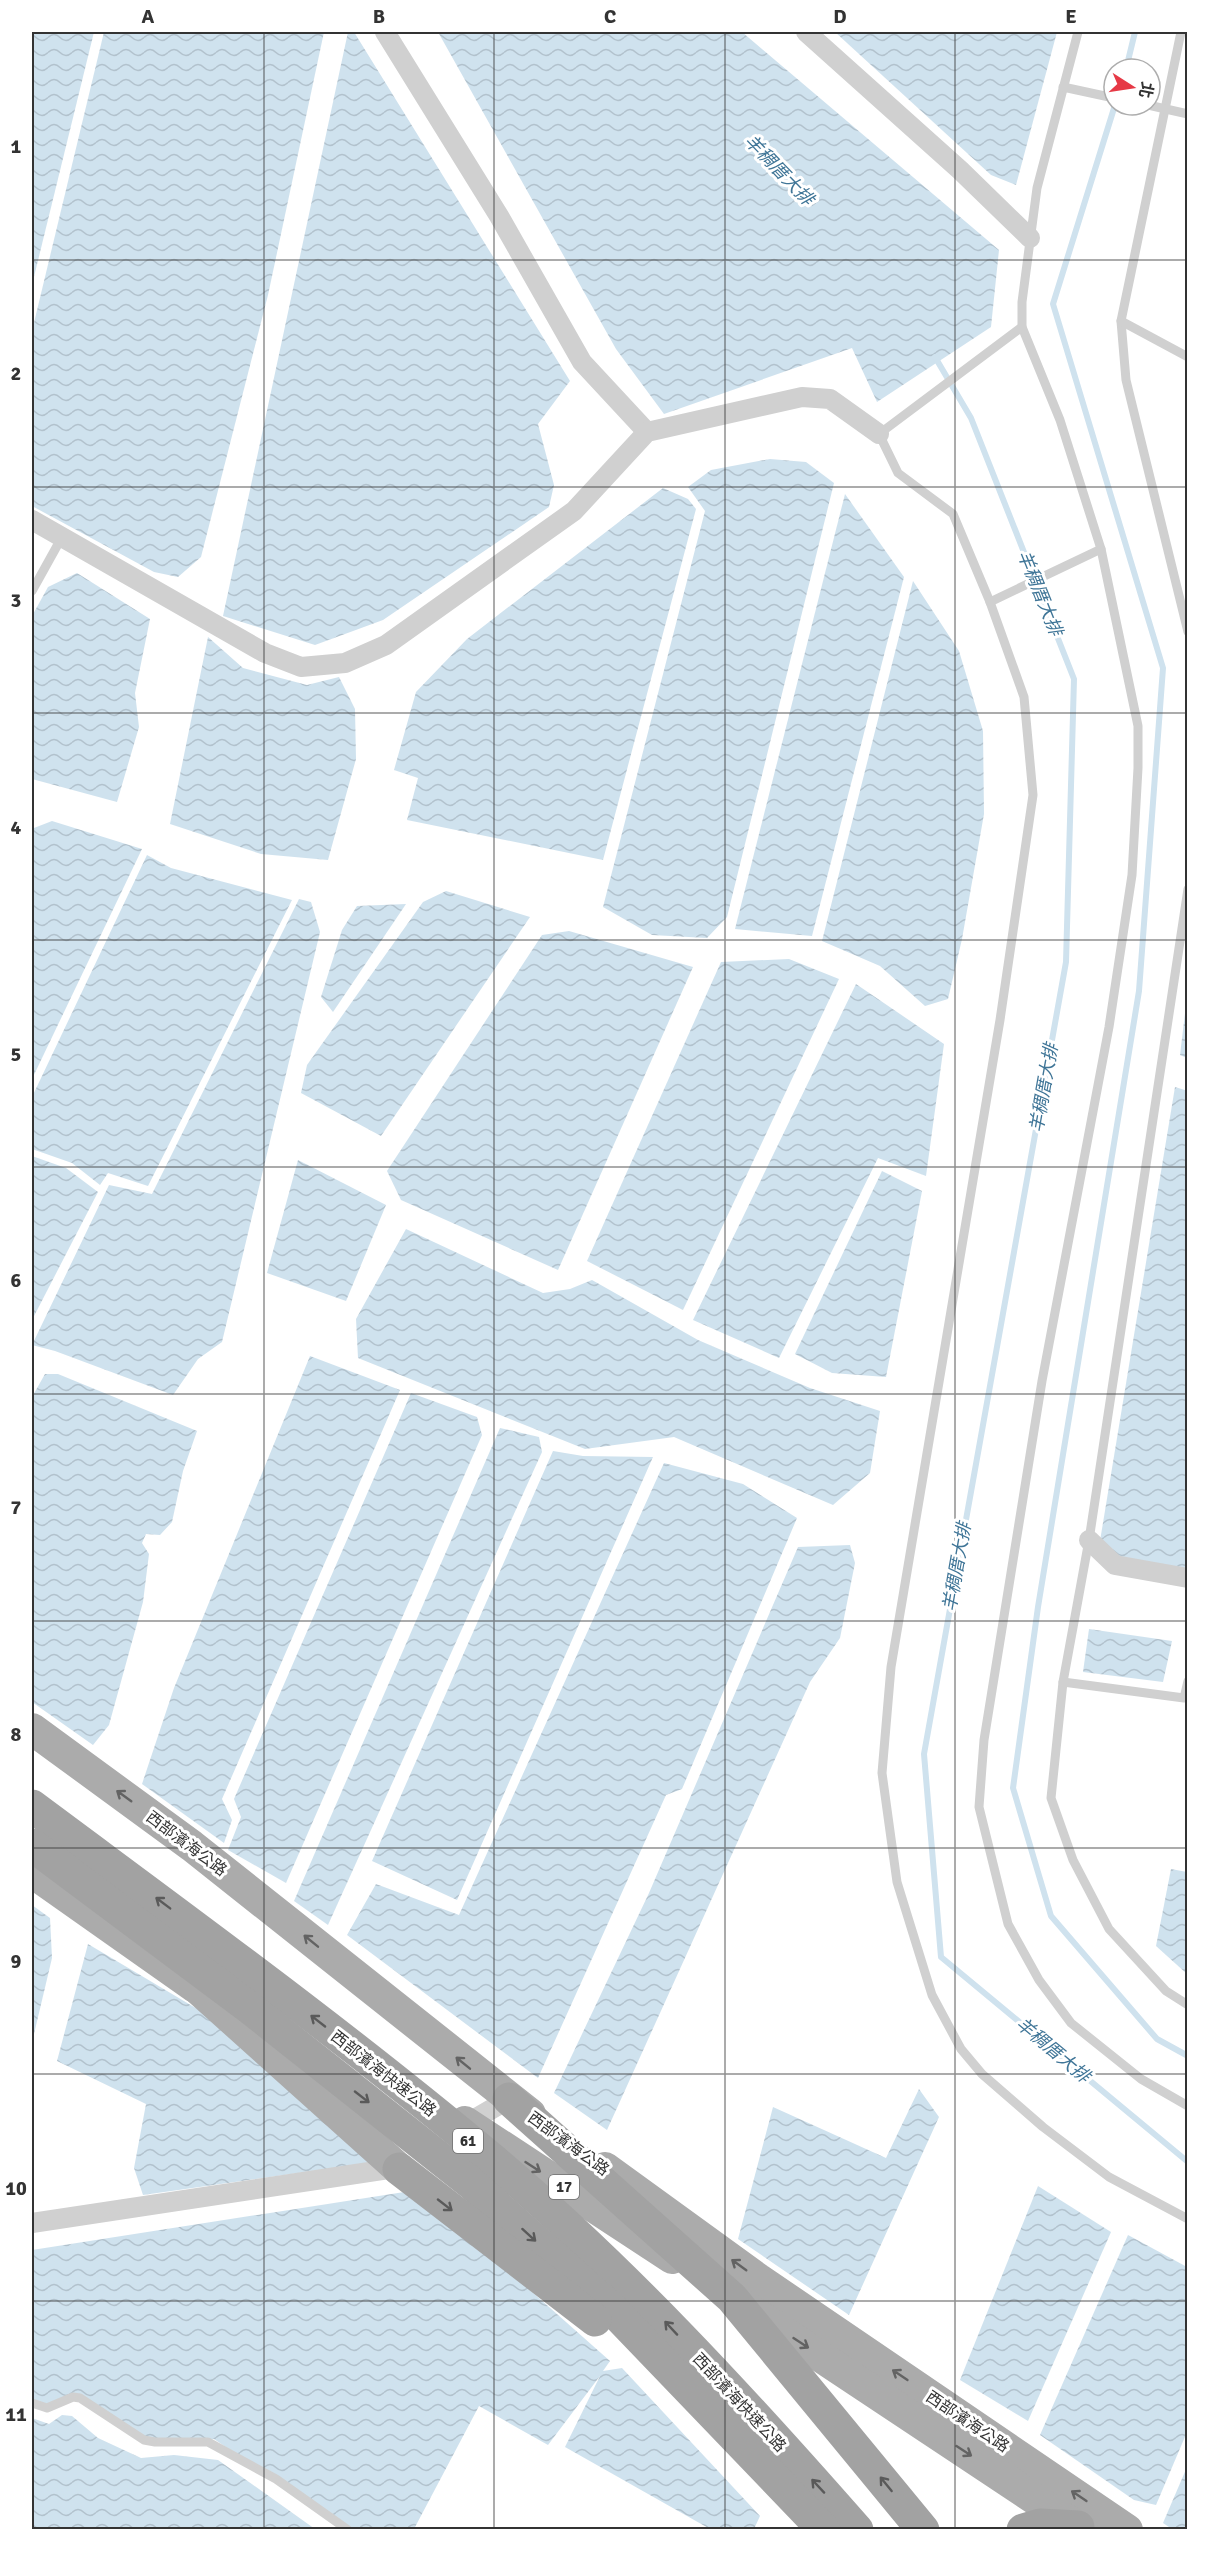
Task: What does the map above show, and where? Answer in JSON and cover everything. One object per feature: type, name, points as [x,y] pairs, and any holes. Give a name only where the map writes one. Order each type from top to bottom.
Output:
[{"type":"highway","name":"西部濱海快速公路","points":[[32,1806],[271,1984],[489,2157],[636,2290],[857,2529]]},
{"type":"highway","name":"西部濱海快速公路","points":[[32,1845],[250,2008],[471,2183],[610,2307],[824,2529]]},
{"type":"highway","points":[[509,2099],[732,2298],[923,2529]]},
{"type":"highway","points":[[399,2169],[605,2328],[741,2454],[805,2529]]},
{"type":"highway","points":[[1023,2529],[1040,2524],[1080,2528]]},
{"type":"main road","name":"西部濱海公路","points":[[32,1729],[192,1846],[509,2099],[758,2278],[1127,2529]]},
{"type":"main road","name":"西部濱海公路","points":[[32,1872],[195,1986],[467,2123],[1080,2528]]},
{"type":"main road","points":[[195,1986],[399,2169]]},
{"type":"street","points":[[385,32],[499,216],[582,362],[647,432]]},
{"type":"street","points":[[806,32],[960,170],[1030,238]]},
{"type":"street","points":[[32,520],[265,653],[301,667],[345,663],[386,645],[574,511],[647,432],[802,397],[830,399],[879,434]]},
{"type":"street","points":[[1089,1540],[1114,1565],[1188,1578]]},
{"type":"street","points":[[32,2223],[399,2169],[467,2123],[509,2099]]},
{"type":"lane","points":[[1078,32],[1037,188],[1022,302],[1022,327],[1060,420],[1101,549],[1138,726],[1138,768],[1132,875],[1109,1027],[1042,1381],[984,1740],[979,1807],[1008,1924],[1039,1980],[1071,2024],[1141,2079],[1188,2106]]},
{"type":"lane","points":[[1181,32],[1121,321],[1126,380],[1188,632]]},
{"type":"lane","points":[[1063,87],[1102,95]]},
{"type":"lane","points":[[1164,109],[1188,114]]},
{"type":"lane","points":[[1121,321],[1188,357]]},
{"type":"lane","points":[[1022,327],[879,434],[898,473],[953,514],[990,602],[1024,697],[1033,795],[1000,1020],[891,1667],[882,1773],[897,1882],[933,1995],[961,2049],[982,2074],[1043,2127],[1109,2177],[1188,2219]]},
{"type":"lane","points":[[32,591],[62,537]]},
{"type":"lane","points":[[990,602],[1101,549]]},
{"type":"lane","points":[[1188,889],[1089,1540],[1063,1682],[1051,1798],[1073,1860],[1109,1929],[1166,1990],[1188,2005]]},
{"type":"lane","points":[[1063,1682],[1184,1698],[1188,1681]]},
{"type":"lane","points":[[32,2403],[47,2408],[73,2397],[80,2398],[144,2440],[208,2442],[276,2479],[348,2529]]},
{"type":"water","points":[[32,32],[94,32],[32,285]]},
{"type":"water","points":[[104,32],[324,32],[268,295],[201,557],[178,577],[154,572],[32,506],[32,331]]},
{"type":"water","points":[[348,32],[354,32],[570,381],[538,424],[554,485],[549,507],[383,620],[315,645],[223,616]]},
{"type":"water","points":[[438,32],[742,32],[999,250],[991,327],[877,402],[852,348],[664,414],[616,349]]},
{"type":"water","points":[[835,32],[1057,32],[1016,185],[991,175]]},
{"type":"water","points":[[770,459],[806,462],[834,483],[727,917],[707,938],[652,935],[603,907],[705,511],[688,487],[711,470]]},
{"type":"water","points":[[663,488],[688,499],[696,509],[603,860],[407,820],[418,778],[394,770],[416,692],[467,639]]},
{"type":"water","points":[[845,494],[904,577],[812,936],[735,929]]},
{"type":"water","points":[[77,573],[150,619],[135,693],[139,727],[117,802],[32,779],[32,616],[48,587]]},
{"type":"water","points":[[913,581],[959,651],[983,731],[984,814],[962,939],[948,999],[925,1006],[880,966],[822,941]]},
{"type":"water","points":[[208,637],[243,668],[307,685],[339,677],[355,709],[356,759],[328,860],[261,854],[170,824]]},
{"type":"water","points":[[52,821],[142,849],[32,1079],[32,833],[34,828]]},
{"type":"water","points":[[147,855],[171,868],[292,900],[148,1186],[108,1173],[100,1185],[72,1163],[32,1149],[32,1097]]},
{"type":"water","points":[[446,891],[530,917],[381,1136],[301,1093],[307,1065],[423,902]]},
{"type":"water","points":[[299,899],[311,902],[320,932],[222,1342],[198,1359],[173,1395],[55,1351],[32,1345],[109,1185],[152,1194]]},
{"type":"water","points":[[406,904],[333,1012],[321,997],[342,930],[357,906]]},
{"type":"water","points":[[569,931],[693,967],[558,1270],[401,1200],[387,1171],[542,935]]},
{"type":"water","points":[[789,959],[839,979],[683,1310],[587,1261],[721,962]]},
{"type":"water","points":[[856,984],[944,1044],[926,1176],[878,1158],[779,1358],[693,1320]]},
{"type":"water","points":[[1187,997],[1187,1058],[1180,1055]]},
{"type":"water","points":[[1175,1087],[1188,1091],[1187,1572],[1117,1561],[1100,1541]]},
{"type":"water","points":[[32,1156],[66,1168],[98,1192],[32,1320]]},
{"type":"water","points":[[298,1160],[386,1205],[346,1301],[267,1273]]},
{"type":"water","points":[[882,1171],[922,1191],[886,1377],[832,1373],[795,1354]]},
{"type":"water","points":[[406,1229],[543,1293],[570,1289],[592,1280],[698,1340],[810,1388],[880,1411],[870,1473],[833,1505],[674,1437],[585,1449],[358,1358],[356,1319]]},
{"type":"water","points":[[310,1356],[400,1390],[222,1799],[232,1820],[224,1843],[142,1784],[174,1688]]},
{"type":"water","points":[[45,1374],[58,1374],[197,1431],[183,1471],[172,1522],[160,1535],[146,1534],[142,1543],[149,1554],[143,1602],[109,1725],[93,1745],[32,1702],[32,1397]]},
{"type":"water","points":[[411,1393],[477,1417],[482,1435],[286,1883],[228,1850],[241,1817],[234,1799]]},
{"type":"water","points":[[500,1428],[539,1437],[542,1452],[328,1925],[294,1901]]},
{"type":"water","points":[[553,1451],[583,1456],[653,1457],[457,1900],[372,1861]]},
{"type":"water","points":[[664,1463],[743,1484],[797,1518],[682,1789],[666,1795],[538,2078],[347,1935],[376,1884],[459,1915]]},
{"type":"water","points":[[850,1545],[855,1563],[840,1638],[810,1682],[607,2130],[554,2093],[649,1893],[798,1547]]},
{"type":"water","points":[[1089,1629],[1172,1641],[1163,1682],[1083,1672]]},
{"type":"water","points":[[1171,1869],[1187,1872],[1187,1974],[1156,1946]]},
{"type":"water","points":[[32,1905],[50,1918],[52,1958],[34,2034],[32,2033]]},
{"type":"water","points":[[88,1944],[199,2010],[384,2161],[143,2195],[134,2168],[146,2104],[57,2061]]},
{"type":"water","points":[[919,2089],[939,2117],[849,2315],[738,2239],[773,2107],[886,2158]]},
{"type":"water","points":[[1038,2186],[1111,2232],[1028,2421],[960,2380]]},
{"type":"water","points":[[417,2190],[610,2361],[603,2371],[622,2368],[760,2516],[754,2529],[710,2529],[565,2447],[600,2376],[548,2445],[479,2406],[414,2529],[344,2529],[214,2439],[159,2445],[70,2394],[43,2408],[32,2405],[32,2250]]},
{"type":"water","points":[[1128,2235],[1187,2267],[1187,2432],[1156,2505],[1134,2500],[1040,2435]]},
{"type":"water","points":[[62,2415],[72,2416],[98,2438],[141,2458],[174,2455],[218,2460],[315,2529],[32,2529],[32,2418],[49,2424]]},
{"type":"water","points":[[1187,2467],[1187,2529],[1172,2529],[1163,2523]]},
{"type":"waterway","points":[[1129,57],[1135,32]]},
{"type":"waterway","points":[[1111,117],[1053,304],[1163,668],[1139,991],[1038,1607],[1013,1788],[1051,1916],[1157,2039],[1188,2056]]},
{"type":"waterway","name":"羊稠厝大排","points":[[935,357],[971,418],[1074,679],[1066,962],[924,1754],[941,1957],[1188,2162]]}]
